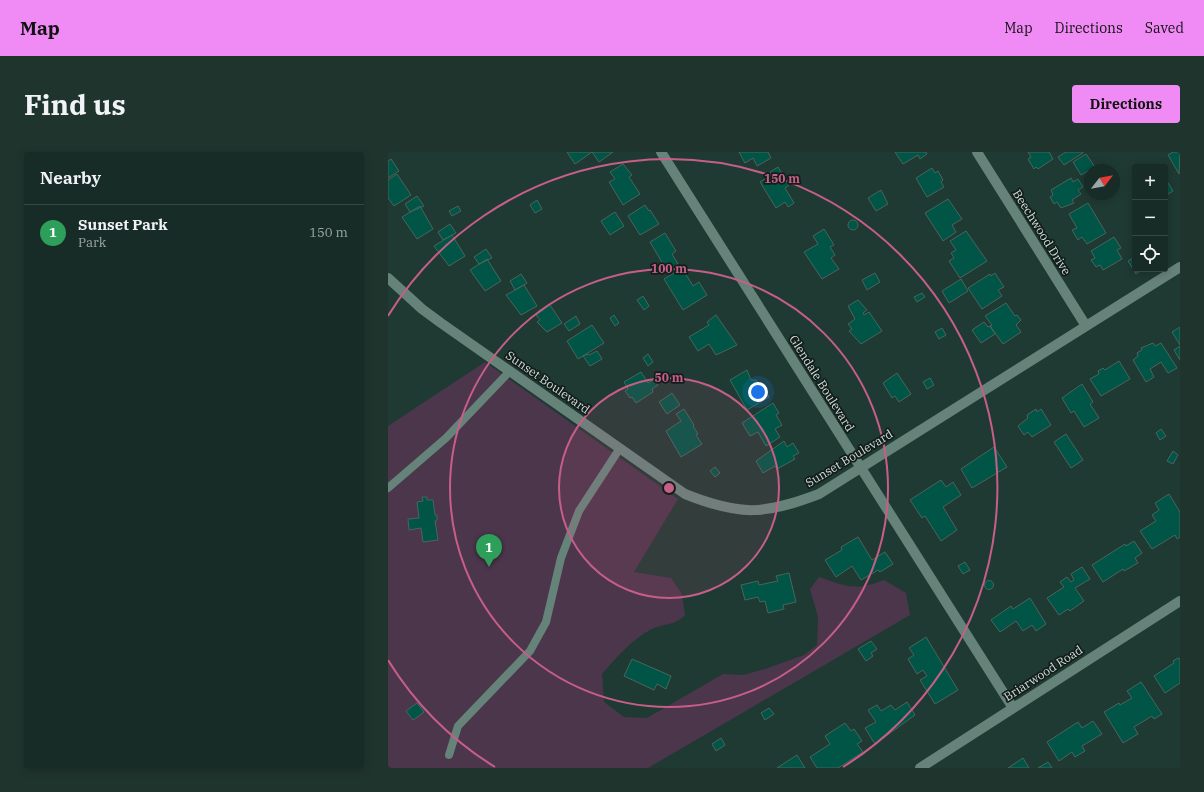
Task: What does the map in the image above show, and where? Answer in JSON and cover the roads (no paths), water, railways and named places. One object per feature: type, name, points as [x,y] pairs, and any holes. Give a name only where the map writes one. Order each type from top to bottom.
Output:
[{"type":"street","name":"Glendale Boulevard","points":[[661,152],[1013,708]]},
{"type":"street","name":"Beechwood Drive","points":[[977,152],[1086,326]]},
{"type":"street","name":"Sunset Boulevard","points":[[388,278],[422,308],[685,494],[714,505],[754,511],[775,508],[819,494],[1180,266]]},
{"type":"street","name":"Briarwood Road","points":[[920,768],[1180,601]]},
{"type":"lane","points":[[388,488],[446,438],[510,371]]},
{"type":"lane","points":[[449,755],[458,726],[530,651],[543,628],[546,622],[561,558],[579,511],[620,448]]},
{"type":"place","name":"Sunset Park","points":[[489,567]]}]
